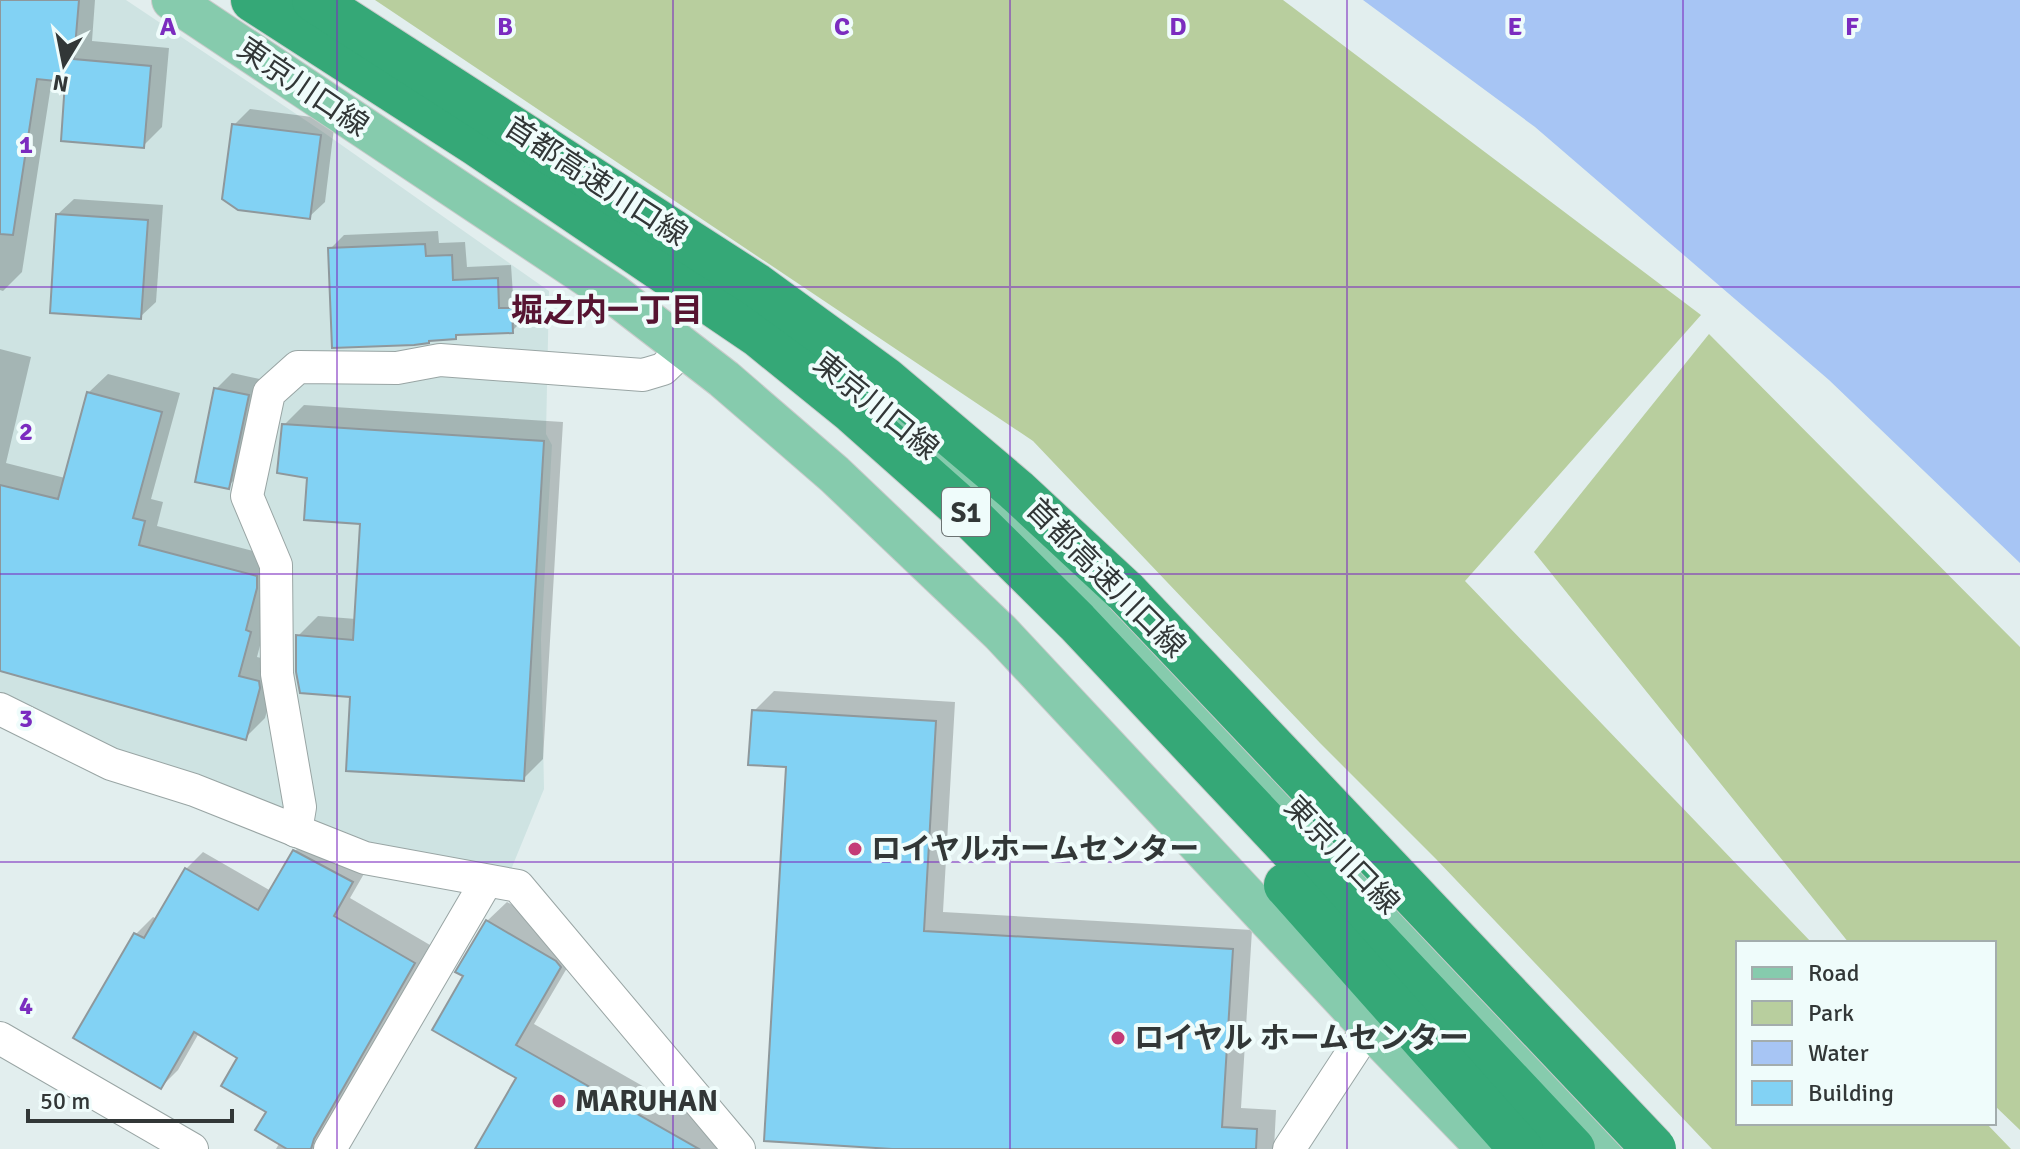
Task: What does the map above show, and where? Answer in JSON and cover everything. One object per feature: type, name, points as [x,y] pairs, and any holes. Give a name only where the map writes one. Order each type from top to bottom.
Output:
[{"type":"highway","name":"首都高速川口線","points":[[253,0],[478,145],[758,335],[853,412],[970,516],[1077,622],[1573,1149]]},
{"type":"highway","name":"首都高速川口線","points":[[314,0],[795,313],[885,379],[1005,480],[1126,592],[1654,1149]]},
{"type":"highway","points":[[853,412],[1011,589],[1234,827],[1521,1149]]},
{"type":"highway","name":"S1","points":[[1126,592],[1174,663],[1637,1149]]},
{"type":"main road","name":"東京川口線","points":[[172,0],[615,295],[685,348],[834,474],[1001,633],[1487,1149]]},
{"type":"main road","name":"東京川口線","points":[[287,0],[537,162],[805,347],[989,498],[1316,825],[1618,1149]]},
{"type":"street","points":[[296,831],[300,807],[277,674],[276,565],[247,496],[269,393],[298,367],[397,368],[440,360],[643,375],[663,369],[685,348]]},
{"type":"street","points":[[0,709],[111,764],[194,790],[365,858],[518,886],[739,1149]]},
{"type":"street","points":[[1316,825],[1551,1028],[1675,1149]]},
{"type":"street","points":[[330,1149],[486,882]]},
{"type":"street","points":[[1289,1149],[1369,1027]]},
{"type":"street","points":[[0,1038],[192,1149]]},
{"type":"shaded area","points":[[0,0],[126,0],[323,132],[549,291],[546,434],[552,445],[541,639],[544,789],[510,872],[365,845],[102,744],[0,695]]},
{"type":"green space","points":[[375,0],[1283,0],[1701,315],[1465,581],[1810,941],[1736,941],[1736,1125],[1988,1125],[2011,1149],[1712,1149],[1033,441]]},
{"type":"green space","points":[[1709,334],[2020,647],[2020,1130],[1996,1107],[1996,941],[1847,941],[1534,552]]},
{"type":"water","points":[[1363,0],[2020,0],[2020,563],[1829,380],[1535,127]]},
{"type":"building","points":[[0,0],[79,0],[74,59],[151,66],[144,148],[61,141],[65,82],[37,79],[13,235],[0,234]]},
{"type":"building","points":[[232,124],[321,135],[310,219],[238,210],[222,199]]},
{"type":"building","points":[[56,214],[148,220],[141,319],[50,313]]},
{"type":"building","points":[[425,244],[426,256],[452,255],[453,280],[498,278],[499,308],[512,308],[513,333],[456,335],[456,339],[414,345],[332,348],[328,248]]},
{"type":"building","points":[[214,388],[249,395],[229,489],[195,482]]},
{"type":"building","points":[[87,392],[162,412],[133,518],[145,521],[139,545],[257,576],[246,630],[251,632],[239,676],[259,681],[260,688],[246,740],[0,671],[0,485],[58,499]]},
{"type":"building","points":[[282,424],[544,441],[524,781],[346,771],[350,697],[300,693],[296,672],[296,635],[353,640],[360,524],[304,520],[307,478],[277,473]]},
{"type":"building","name":"ロイヤルホームセンター","points":[[752,710],[936,721],[924,931],[1233,949],[1222,1127],[1257,1129],[1256,1149],[892,1149],[764,1141],[786,767],[748,765]]},
{"type":"building","points":[[293,850],[353,882],[334,916],[415,963],[311,1149],[287,1149],[255,1130],[266,1112],[221,1086],[237,1058],[194,1032],[161,1089],[73,1038],[134,933],[144,938],[185,868],[258,910]]},
{"type":"building","points":[[486,920],[556,961],[561,967],[516,1045],[699,1149],[475,1149],[516,1078],[432,1030],[463,976],[455,972]]},
{"type":"place","name":"ロイヤルホームセンター","points":[[855,849]]},
{"type":"place","name":"ロイヤル ホームセンター","points":[[1118,1038]]},
{"type":"place","name":"MARUHAN","points":[[559,1101]]},
{"type":"district","name":"堀之内一丁目","points":[[607,310]]}]
